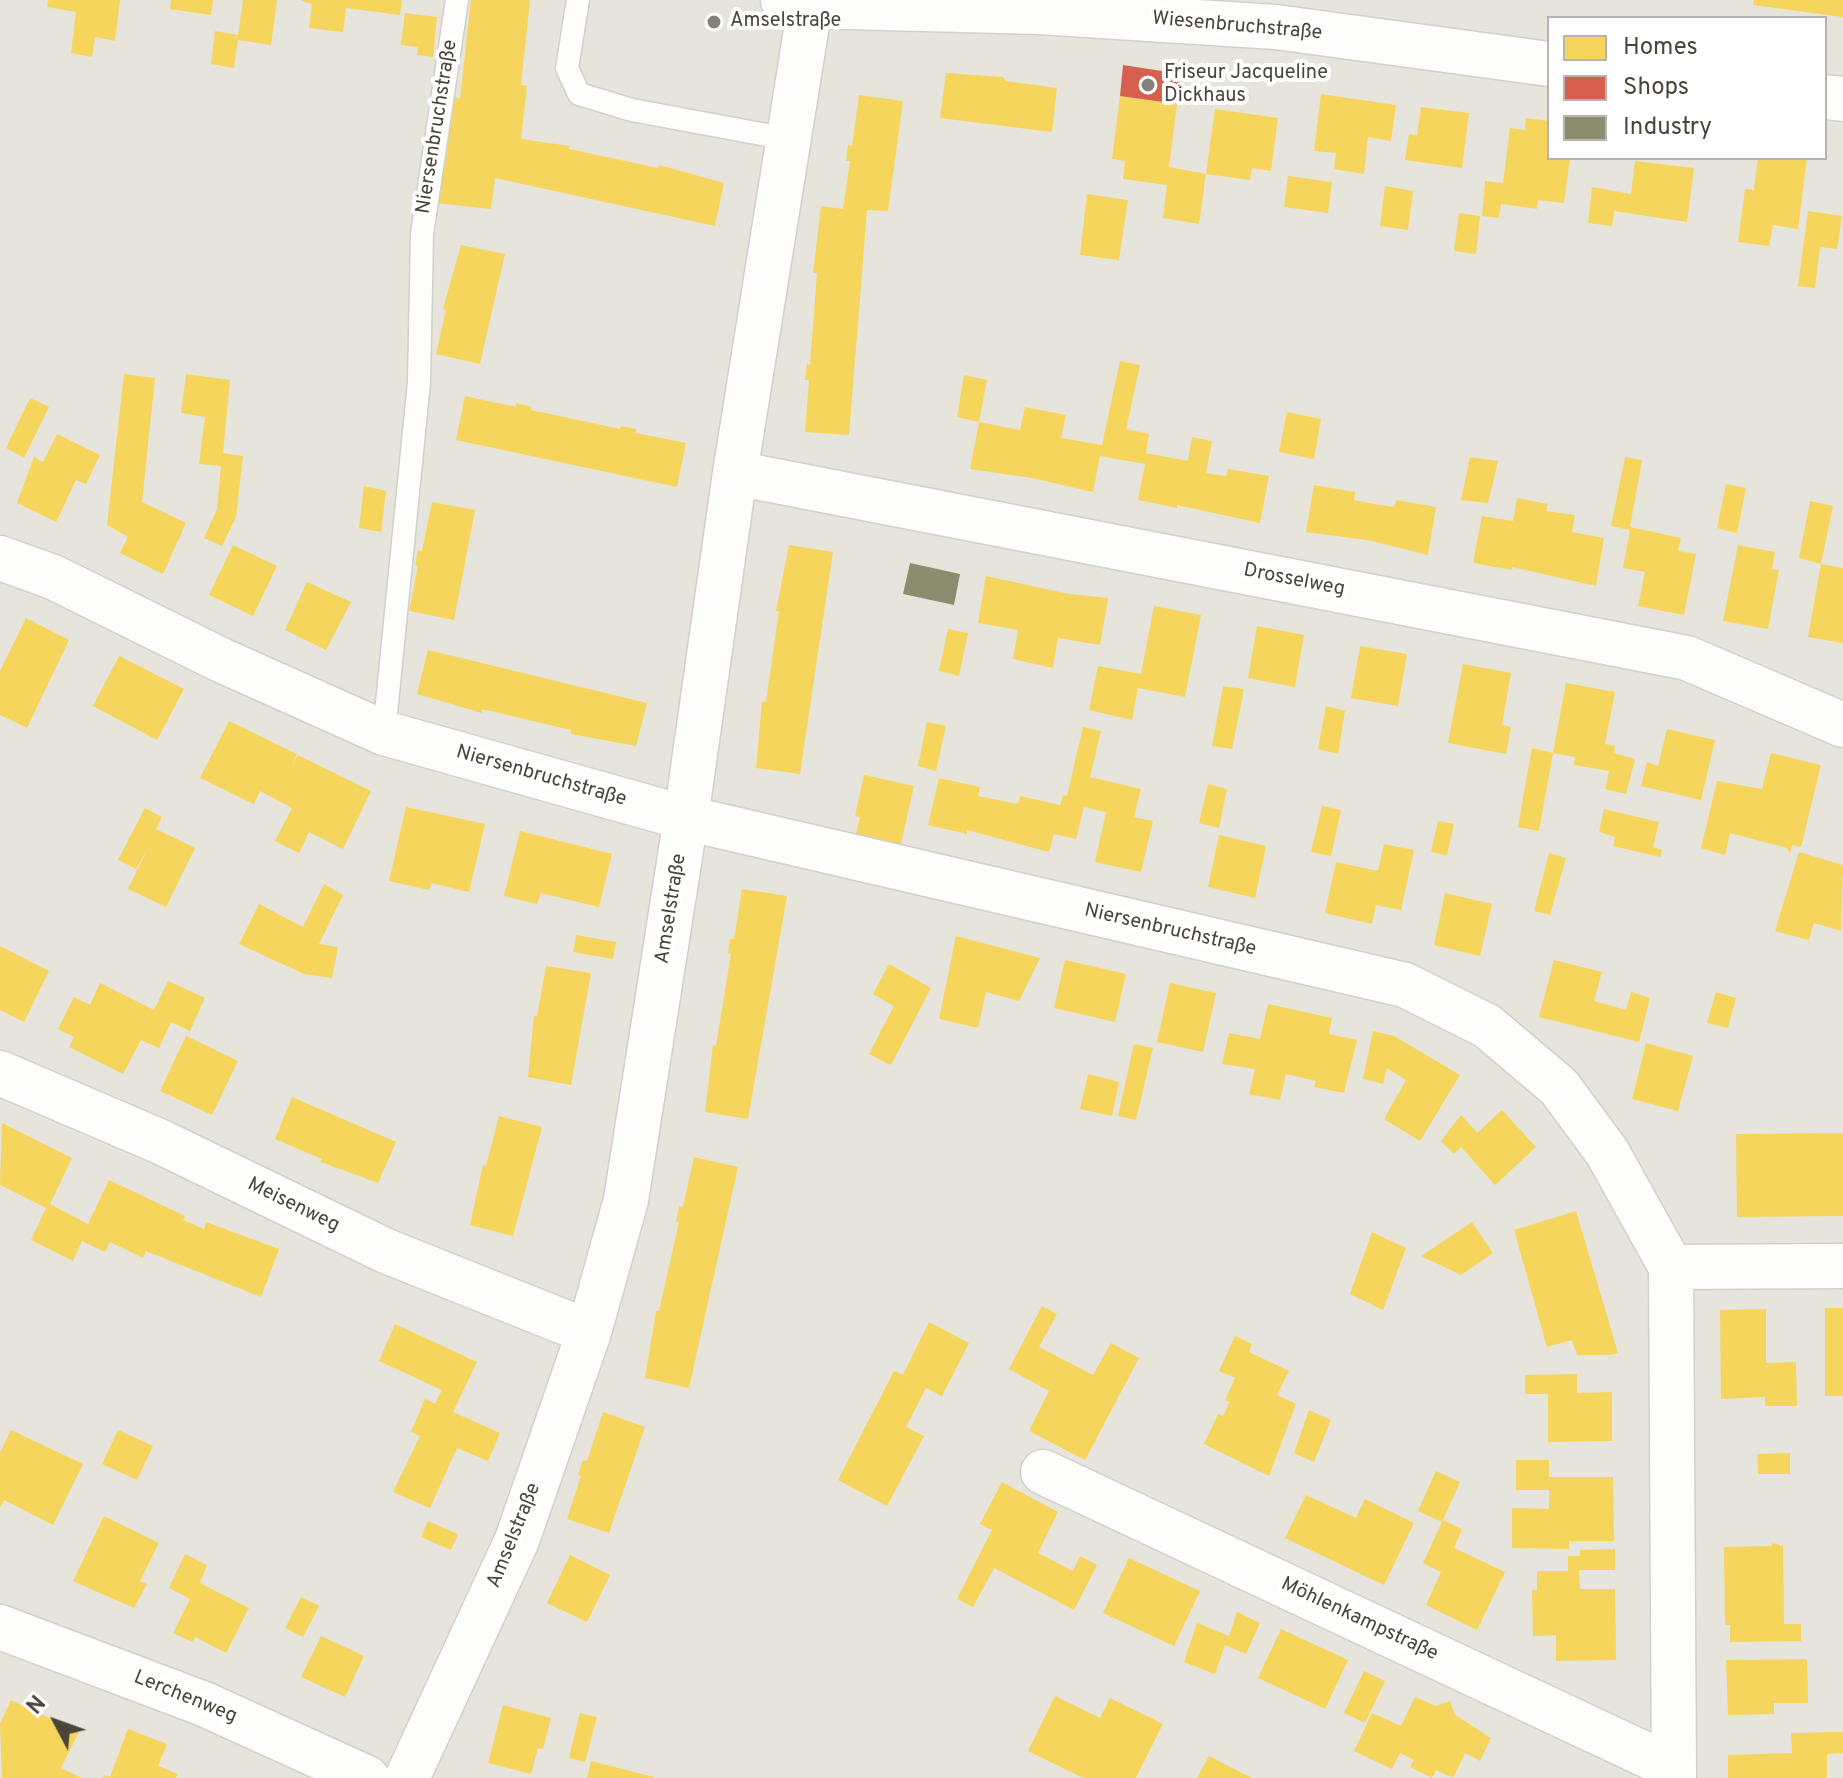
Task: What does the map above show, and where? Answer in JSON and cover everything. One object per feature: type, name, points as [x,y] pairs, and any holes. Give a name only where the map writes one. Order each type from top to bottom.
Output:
[{"type":"street","name":"Amselstraße","points":[[407,1778],[517,1540],[589,1332],[626,1200],[788,139],[800,2]]},
{"type":"street","name":"Wiesenbruchstraße","points":[[800,2],[1038,12],[1276,27],[1547,64]]},
{"type":"street","name":"Drosselweg","points":[[735,473],[1687,658],[1843,725]]},
{"type":"street","name":"Niersenbruchstraße","points":[[0,558],[53,577],[221,660],[384,733],[686,818],[1405,985],[1487,1026],[1559,1087],[1607,1152],[1671,1267]]},
{"type":"street","name":"Meisenweg","points":[[0,1073],[161,1142],[386,1251],[589,1332]]},
{"type":"street","points":[[1671,1267],[1843,1266]]},
{"type":"street","name":"Möhlenkampstraße","points":[[1043,1472],[1674,1773],[1671,1267]]},
{"type":"street","name":"Lerchenweg","points":[[0,1627],[204,1704],[367,1778]]},
{"type":"lane","name":"Niersenbruchstraße","points":[[384,733],[419,382],[422,234],[457,0]]},
{"type":"lane","points":[[578,0],[567,68],[579,94],[632,110],[788,139]]},
{"type":"shaded area","points":[[0,0],[1843,0],[1843,1778],[0,1778]]},
{"type":"building: Homes","points":[[48,0],[120,0],[115,41],[95,37],[92,57],[71,53],[76,12],[47,7]]},
{"type":"building: Homes","points":[[171,0],[213,0],[211,15],[170,9]]},
{"type":"building: Homes","points":[[243,0],[277,0],[271,45],[238,40],[234,68],[211,64],[215,31],[238,35]]},
{"type":"building: Homes","points":[[300,0],[402,0],[400,15],[346,8],[343,32],[309,28],[312,4]]},
{"type":"building: Homes","points":[[471,0],[530,0],[521,85],[527,86],[521,139],[570,146],[569,149],[658,168],[659,165],[724,183],[715,226],[495,178],[491,209],[436,203],[447,101],[453,102],[455,97],[460,99]]},
{"type":"building: Homes","points":[[1754,0],[1843,0],[1843,17],[1753,5]]},
{"type":"building: Homes","points":[[405,13],[437,17],[433,57],[417,55],[418,47],[401,45]]},
{"type":"building: Homes","points":[[946,73],[1003,77],[1006,81],[1057,88],[1052,132],[940,118]]},
{"type":"building: Homes","points":[[1321,94],[1396,105],[1391,141],[1368,137],[1364,174],[1334,169],[1336,153],[1314,151]]},
{"type":"building: Homes","points":[[859,95],[903,101],[888,211],[867,210],[849,435],[805,432],[809,380],[805,380],[807,364],[810,365],[817,273],[813,273],[821,206],[843,209],[850,161],[846,161],[848,145],[852,146]]},
{"type":"building: Homes","points":[[1120,96],[1177,104],[1169,167],[1206,174],[1199,224],[1163,218],[1167,185],[1123,179],[1125,161],[1112,159]]},
{"type":"building: Homes","points":[[1421,107],[1469,113],[1462,168],[1405,160],[1409,134],[1417,135]]},
{"type":"building: Homes","points":[[1215,109],[1278,118],[1271,171],[1252,168],[1250,180],[1206,174]]},
{"type":"building: Homes","points":[[1526,118],[1547,121],[1547,160],[1570,160],[1564,203],[1538,200],[1537,209],[1501,204],[1499,218],[1482,216],[1485,181],[1503,183],[1510,128],[1525,130]]},
{"type":"building: Homes","points":[[1758,160],[1807,160],[1798,229],[1773,225],[1769,246],[1738,242],[1745,189],[1754,190]]},
{"type":"building: Homes","points":[[1635,161],[1694,168],[1687,222],[1614,211],[1612,226],[1588,223],[1592,187],[1631,194]]},
{"type":"building: Homes","points":[[1288,176],[1332,182],[1328,213],[1284,207]]},
{"type":"building: Homes","points":[[1385,186],[1413,191],[1408,230],[1380,226]]},
{"type":"building: Homes","points":[[1087,194],[1128,200],[1119,260],[1080,255]]},
{"type":"building: Homes","points":[[1808,211],[1842,216],[1837,249],[1820,247],[1815,288],[1798,286]]},
{"type":"building: Homes","points":[[1459,213],[1480,216],[1476,254],[1454,251]]},
{"type":"building: Homes","points":[[461,245],[505,254],[480,364],[436,354],[446,310],[443,309]]},
{"type":"building: Homes","points":[[1120,361],[1140,365],[1126,429],[1149,434],[1146,453],[1188,461],[1192,437],[1212,441],[1206,473],[1226,476],[1228,469],[1269,476],[1260,523],[1138,500],[1145,464],[1100,456],[1093,492],[1032,478],[970,469],[979,422],[1020,430],[1025,407],[1066,415],[1061,438],[1102,445]]},
{"type":"building: Homes","points":[[124,374],[155,378],[142,502],[186,523],[163,574],[120,553],[128,537],[107,525]]},
{"type":"building: Homes","points":[[186,374],[230,380],[223,453],[243,456],[236,517],[222,546],[204,538],[217,509],[221,466],[199,464],[205,417],[181,413]]},
{"type":"building: Homes","points":[[964,375],[987,380],[979,422],[957,417]]},
{"type":"building: Homes","points":[[465,396],[516,407],[516,403],[532,407],[531,410],[620,429],[621,426],[636,429],[636,433],[686,443],[677,487],[456,440]]},
{"type":"building: Homes","points":[[30,398],[49,407],[24,458],[6,448]]},
{"type":"building: Homes","points":[[1287,412],[1321,419],[1314,459],[1279,452]]},
{"type":"building: Homes","points":[[57,434],[100,455],[86,484],[76,480],[56,522],[17,503],[34,457],[43,462]]},
{"type":"building: Homes","points":[[1470,457],[1498,461],[1488,503],[1461,500]]},
{"type":"building: Homes","points":[[1625,457],[1642,460],[1630,527],[1681,538],[1678,551],[1696,554],[1684,615],[1638,606],[1645,572],[1623,568],[1630,530],[1611,526]]},
{"type":"building: Homes","points":[[1726,484],[1746,488],[1737,533],[1717,528]]},
{"type":"building: Homes","points":[[1314,485],[1355,492],[1354,500],[1374,504],[1394,507],[1396,500],[1436,507],[1428,555],[1367,540],[1306,532]]},
{"type":"building: Homes","points":[[364,486],[386,491],[381,532],[359,528]]},
{"type":"building: Homes","points":[[1517,498],[1548,504],[1546,511],[1575,515],[1572,532],[1604,538],[1596,586],[1512,567],[1512,570],[1473,563],[1482,516],[1513,521]]},
{"type":"building: Homes","points":[[1810,501],[1833,506],[1821,564],[1799,558]]},
{"type":"building: Homes","points":[[432,502],[475,510],[454,620],[409,611],[418,550],[422,551]]},
{"type":"building: Homes","points":[[233,545],[277,566],[253,616],[209,595]]},
{"type":"building: Homes","points":[[789,545],[833,552],[800,774],[756,768],[762,702],[766,702],[779,611],[776,611]]},
{"type":"building: Homes","points":[[1738,545],[1775,552],[1772,569],[1779,570],[1768,629],[1723,621]]},
{"type":"building: Homes","points":[[1821,564],[1843,568],[1843,643],[1808,637]]},
{"type":"building: Homes","points":[[986,576],[1069,594],[1108,598],[1100,645],[1058,638],[1053,668],[1013,659],[1018,630],[978,623]]},
{"type":"building: Homes","points":[[307,582],[351,602],[326,650],[285,630]]},
{"type":"building: Homes","points":[[1154,606],[1201,615],[1185,697],[1138,688],[1132,720],[1089,710],[1098,666],[1141,674]]},
{"type":"building: Homes","points":[[26,618],[69,640],[27,728],[0,715],[0,671]]},
{"type":"building: Homes","points":[[1257,626],[1304,635],[1295,687],[1248,678]]},
{"type":"building: Homes","points":[[948,629],[968,633],[959,676],[939,671]]},
{"type":"building: Homes","points":[[1360,646],[1407,654],[1398,706],[1351,698]]},
{"type":"building: Homes","points":[[428,650],[647,703],[636,746],[571,734],[571,730],[482,709],[482,713],[417,694]]},
{"type":"building: Homes","points":[[119,656],[184,689],[157,740],[93,706]]},
{"type":"building: Homes","points":[[1463,664],[1511,673],[1502,725],[1511,727],[1506,754],[1448,743]]},
{"type":"building: Homes","points":[[1566,683],[1615,692],[1605,744],[1615,746],[1614,753],[1635,759],[1626,794],[1605,789],[1609,771],[1574,765],[1575,757],[1553,753]]},
{"type":"building: Homes","points":[[1223,686],[1244,689],[1232,749],[1212,746]]},
{"type":"building: Homes","points":[[1326,706],[1345,711],[1338,754],[1318,749]]},
{"type":"building: Homes","points":[[229,721],[297,754],[291,766],[298,755],[371,791],[343,849],[309,832],[299,853],[275,841],[292,808],[260,791],[254,804],[200,778]]},
{"type":"building: Homes","points":[[927,722],[946,726],[936,771],[918,766]]},
{"type":"building: Homes","points":[[1083,727],[1101,731],[1090,777],[1141,789],[1134,817],[1153,821],[1141,872],[1095,862],[1106,812],[1084,807],[1076,839],[1054,834],[1049,852],[967,830],[967,834],[928,825],[939,778],[980,787],[978,796],[1018,804],[1020,796],[1060,805],[1063,795],[1067,796]]},
{"type":"building: Homes","points":[[1667,729],[1715,740],[1701,800],[1641,786],[1647,762],[1658,766]]},
{"type":"building: Homes","points":[[1532,748],[1553,753],[1539,831],[1518,827]]},
{"type":"building: Homes","points":[[1771,753],[1821,765],[1801,847],[1792,845],[1790,854],[1787,848],[1730,833],[1725,855],[1701,848],[1717,781],[1762,789]]},
{"type":"building: Homes","points":[[864,775],[914,786],[900,848],[855,838],[860,817],[855,816]]},
{"type":"building: Homes","points":[[1208,784],[1227,789],[1219,828],[1199,823]]},
{"type":"building: Homes","points":[[1322,806],[1341,810],[1331,856],[1311,852]]},
{"type":"building: Homes","points":[[406,807],[485,824],[469,892],[431,883],[429,890],[389,881]]},
{"type":"building: Homes","points":[[145,808],[162,817],[156,829],[195,848],[166,907],[128,889],[148,848],[136,869],[118,860]]},
{"type":"building: Homes","points":[[1604,809],[1659,822],[1653,847],[1662,850],[1660,857],[1613,846],[1615,837],[1599,832]]},
{"type":"building: Homes","points":[[1438,821],[1454,824],[1447,855],[1431,852]]},
{"type":"building: Homes","points":[[520,831],[612,854],[599,907],[541,893],[537,904],[504,896]]},
{"type":"building: Homes","points":[[1219,835],[1266,846],[1255,898],[1208,887]]},
{"type":"building: Homes","points":[[1384,844],[1414,850],[1401,910],[1376,905],[1372,924],[1325,913],[1336,862],[1378,871]]},
{"type":"building: Homes","points":[[1799,852],[1843,865],[1841,931],[1814,923],[1809,940],[1775,931]]},
{"type":"building: Homes","points":[[1549,853],[1566,858],[1550,915],[1534,911]]},
{"type":"building: Homes","points":[[324,884],[343,895],[319,944],[338,947],[332,978],[304,974],[239,944],[259,904],[303,927]]},
{"type":"building: Homes","points":[[742,889],[787,896],[748,1119],[705,1112],[713,1045],[716,1046],[731,954],[728,954],[730,939],[734,939]]},
{"type":"building: Homes","points":[[1445,893],[1492,904],[1480,956],[1434,945]]},
{"type":"building: Homes","points":[[576,935],[616,942],[613,959],[573,952]]},
{"type":"building: Homes","points":[[956,936],[1040,958],[1019,1001],[986,992],[978,1028],[939,1019]]},
{"type":"building: Homes","points":[[0,946],[49,971],[24,1022],[0,1010]]},
{"type":"building: Homes","points":[[1065,960],[1126,974],[1115,1022],[1054,1008]]},
{"type":"building: Homes","points":[[1554,960],[1602,972],[1594,1001],[1626,1010],[1631,992],[1650,998],[1639,1042],[1539,1017]]},
{"type":"building: Homes","points":[[889,964],[931,988],[891,1065],[869,1054],[894,1006],[873,994]]},
{"type":"building: Homes","points":[[546,966],[591,973],[571,1085],[528,1077],[534,1016],[537,1016]]},
{"type":"building: Homes","points":[[168,981],[205,998],[190,1031],[171,1022],[159,1048],[141,1040],[123,1074],[69,1047],[74,1037],[58,1029],[74,997],[90,1005],[100,983],[154,1010]]},
{"type":"building: Homes","points":[[1170,983],[1216,993],[1203,1052],[1157,1042]]},
{"type":"building: Homes","points":[[1716,992],[1736,998],[1728,1028],[1707,1023]]},
{"type":"building: Homes","points":[[1268,1004],[1332,1018],[1329,1034],[1357,1040],[1344,1093],[1314,1087],[1316,1081],[1286,1074],[1280,1100],[1249,1094],[1255,1069],[1222,1064],[1229,1033],[1260,1039]]},
{"type":"building: Homes","points":[[1373,1031],[1394,1036],[1460,1075],[1420,1141],[1384,1119],[1406,1080],[1387,1068],[1383,1084],[1363,1079]]},
{"type":"building: Homes","points":[[186,1036],[238,1061],[212,1115],[160,1091]]},
{"type":"building: Homes","points":[[1646,1043],[1693,1056],[1678,1111],[1632,1099]]},
{"type":"building: Homes","points":[[1134,1044],[1153,1048],[1136,1120],[1118,1116]]},
{"type":"building: Homes","points":[[1088,1074],[1119,1082],[1112,1116],[1080,1109]]},
{"type":"building: Homes","points":[[292,1097],[396,1142],[378,1183],[321,1162],[322,1159],[275,1139]]},
{"type":"building: Homes","points":[[1502,1110],[1536,1147],[1495,1185],[1461,1147],[1454,1154],[1441,1141],[1461,1115],[1477,1133]]},
{"type":"building: Homes","points":[[499,1116],[542,1127],[513,1236],[470,1225],[483,1165],[486,1166]]},
{"type":"building: Homes","points":[[2,1123],[72,1158],[50,1204],[88,1224],[109,1180],[185,1216],[183,1220],[204,1229],[206,1222],[279,1249],[261,1297],[146,1251],[143,1258],[110,1242],[105,1252],[82,1241],[73,1261],[31,1240],[46,1208],[0,1185]]},
{"type":"building: Homes","points":[[1843,1133],[1843,1216],[1737,1217],[1736,1134]]},
{"type":"building: Homes","points":[[694,1157],[738,1167],[689,1388],[645,1378],[656,1311],[659,1311],[679,1222],[676,1222],[679,1206],[683,1207]]},
{"type":"building: Homes","points":[[1576,1211],[1618,1353],[1577,1355],[1572,1340],[1547,1347],[1514,1230]]},
{"type":"building: Homes","points":[[1472,1222],[1493,1253],[1461,1275],[1421,1256]]},
{"type":"building: Homes","points":[[1372,1232],[1406,1248],[1383,1310],[1350,1294]]},
{"type":"building: Homes","points":[[1042,1306],[1057,1314],[1039,1347],[1093,1375],[1111,1343],[1139,1358],[1085,1460],[1029,1431],[1049,1391],[1009,1369]]},
{"type":"building: Homes","points":[[1825,1308],[1843,1308],[1843,1396],[1825,1396]]},
{"type":"building: Homes","points":[[1766,1309],[1766,1363],[1796,1362],[1797,1406],[1765,1406],[1765,1397],[1721,1399],[1720,1310]]},
{"type":"building: Homes","points":[[929,1322],[969,1343],[942,1396],[926,1388],[906,1427],[924,1436],[887,1506],[838,1480],[894,1371],[903,1375]]},
{"type":"building: Homes","points":[[395,1324],[477,1362],[453,1412],[500,1433],[488,1461],[457,1448],[430,1508],[393,1492],[420,1436],[411,1432],[425,1399],[435,1404],[442,1390],[379,1361]]},
{"type":"building: Homes","points":[[1235,1336],[1252,1344],[1249,1352],[1289,1371],[1277,1395],[1296,1404],[1269,1476],[1204,1444],[1218,1414],[1223,1416],[1230,1402],[1225,1400],[1235,1378],[1219,1371]]},
{"type":"building: Homes","points":[[1577,1374],[1577,1393],[1612,1392],[1612,1441],[1548,1442],[1548,1394],[1525,1394],[1525,1375]]},
{"type":"building: Homes","points":[[1309,1410],[1331,1420],[1314,1462],[1294,1453]]},
{"type":"building: Homes","points":[[603,1412],[645,1427],[609,1533],[567,1519],[583,1460],[587,1461]]},
{"type":"building: Homes","points":[[11,1430],[83,1464],[53,1525],[4,1500],[0,1508],[0,1453]]},
{"type":"building: Homes","points":[[118,1430],[153,1446],[137,1480],[102,1464]]},
{"type":"building: Homes","points":[[1790,1453],[1790,1474],[1758,1474],[1757,1454]]},
{"type":"building: Homes","points":[[1516,1460],[1549,1460],[1549,1477],[1613,1477],[1614,1541],[1569,1541],[1569,1549],[1512,1548],[1512,1508],[1549,1509],[1549,1490],[1516,1490]]},
{"type":"building: Homes","points":[[1436,1471],[1460,1482],[1442,1522],[1418,1511]]},
{"type":"building: Homes","points":[[1002,1482],[1058,1512],[1038,1553],[1073,1571],[1080,1556],[1097,1565],[1074,1610],[994,1568],[973,1607],[957,1599],[992,1530],[980,1524]]},
{"type":"building: Homes","points":[[1306,1495],[1356,1518],[1365,1499],[1414,1523],[1384,1585],[1285,1538]]},
{"type":"building: Homes","points":[[104,1516],[159,1543],[140,1581],[147,1584],[134,1608],[73,1581]]},
{"type":"building: Homes","points":[[1443,1520],[1462,1529],[1454,1548],[1505,1572],[1477,1630],[1426,1605],[1441,1572],[1423,1563]]},
{"type":"building: Homes","points":[[428,1521],[458,1534],[451,1550],[421,1537]]},
{"type":"building: Homes","points":[[1772,1543],[1783,1546],[1784,1624],[1801,1624],[1801,1641],[1730,1642],[1730,1625],[1725,1625],[1724,1547],[1772,1546]]},
{"type":"building: Homes","points":[[1615,1549],[1615,1570],[1579,1570],[1580,1589],[1615,1589],[1616,1660],[1556,1661],[1556,1635],[1533,1636],[1532,1590],[1537,1590],[1537,1571],[1568,1571],[1568,1556],[1580,1556],[1580,1550]]},
{"type":"building: Homes","points":[[185,1554],[207,1565],[200,1583],[249,1608],[226,1653],[195,1637],[192,1642],[173,1633],[190,1599],[169,1588]]},
{"type":"building: Homes","points":[[570,1555],[610,1575],[587,1622],[547,1603]]},
{"type":"building: Homes","points":[[1129,1558],[1200,1591],[1174,1646],[1103,1613]]},
{"type":"building: Homes","points":[[301,1597],[319,1606],[303,1637],[285,1628]]},
{"type":"building: Homes","points":[[1237,1612],[1260,1623],[1246,1654],[1225,1645],[1215,1674],[1184,1662],[1197,1623],[1229,1636]]},
{"type":"building: Homes","points":[[1281,1629],[1348,1660],[1325,1709],[1258,1678]]},
{"type":"building: Homes","points":[[321,1636],[364,1656],[345,1697],[301,1677]]},
{"type":"building: Homes","points":[[1807,1659],[1808,1703],[1774,1703],[1774,1714],[1728,1715],[1726,1660]]},
{"type":"building: Homes","points":[[1364,1671],[1385,1681],[1365,1723],[1344,1713]]},
{"type":"building: Homes","points":[[1055,1696],[1100,1718],[1110,1698],[1163,1724],[1136,1778],[1083,1778],[1028,1751]]},
{"type":"building: Homes","points":[[1415,1697],[1436,1706],[1450,1701],[1455,1715],[1491,1738],[1480,1761],[1465,1753],[1453,1778],[1436,1770],[1432,1778],[1410,1767],[1414,1760],[1400,1753],[1392,1769],[1354,1751],[1372,1713],[1401,1726]]},
{"type":"building: Homes","points":[[11,1700],[79,1732],[61,1768],[82,1778],[2,1778],[0,1724]]},
{"type":"building: Homes","points":[[503,1705],[551,1718],[543,1749],[538,1748],[531,1774],[488,1763]]},
{"type":"building: Homes","points":[[580,1713],[597,1717],[585,1762],[569,1758]]},
{"type":"building: Homes","points":[[128,1729],[167,1744],[158,1766],[178,1774],[176,1778],[103,1778],[104,1775],[110,1777]]},
{"type":"building: Homes","points":[[1843,1732],[1843,1753],[1827,1754],[1827,1778],[1728,1778],[1728,1755],[1792,1753],[1791,1733]]},
{"type":"building: Homes","points":[[1209,1756],[1252,1778],[1197,1778]]},
{"type":"building: Homes","points":[[591,1761],[654,1777],[654,1778],[587,1778]]},
{"type":"building: Shops","points":[[1123,65],[1181,74],[1177,104],[1120,96]]},
{"type":"building: Industry","points":[[910,563],[960,574],[954,605],[903,594]]},
{"type":"place","name":"Amselstraße","points":[[714,22]]},
{"type":"place","name":"Friseur Jacqueline Dickhaus","points":[[1148,85]]}]
